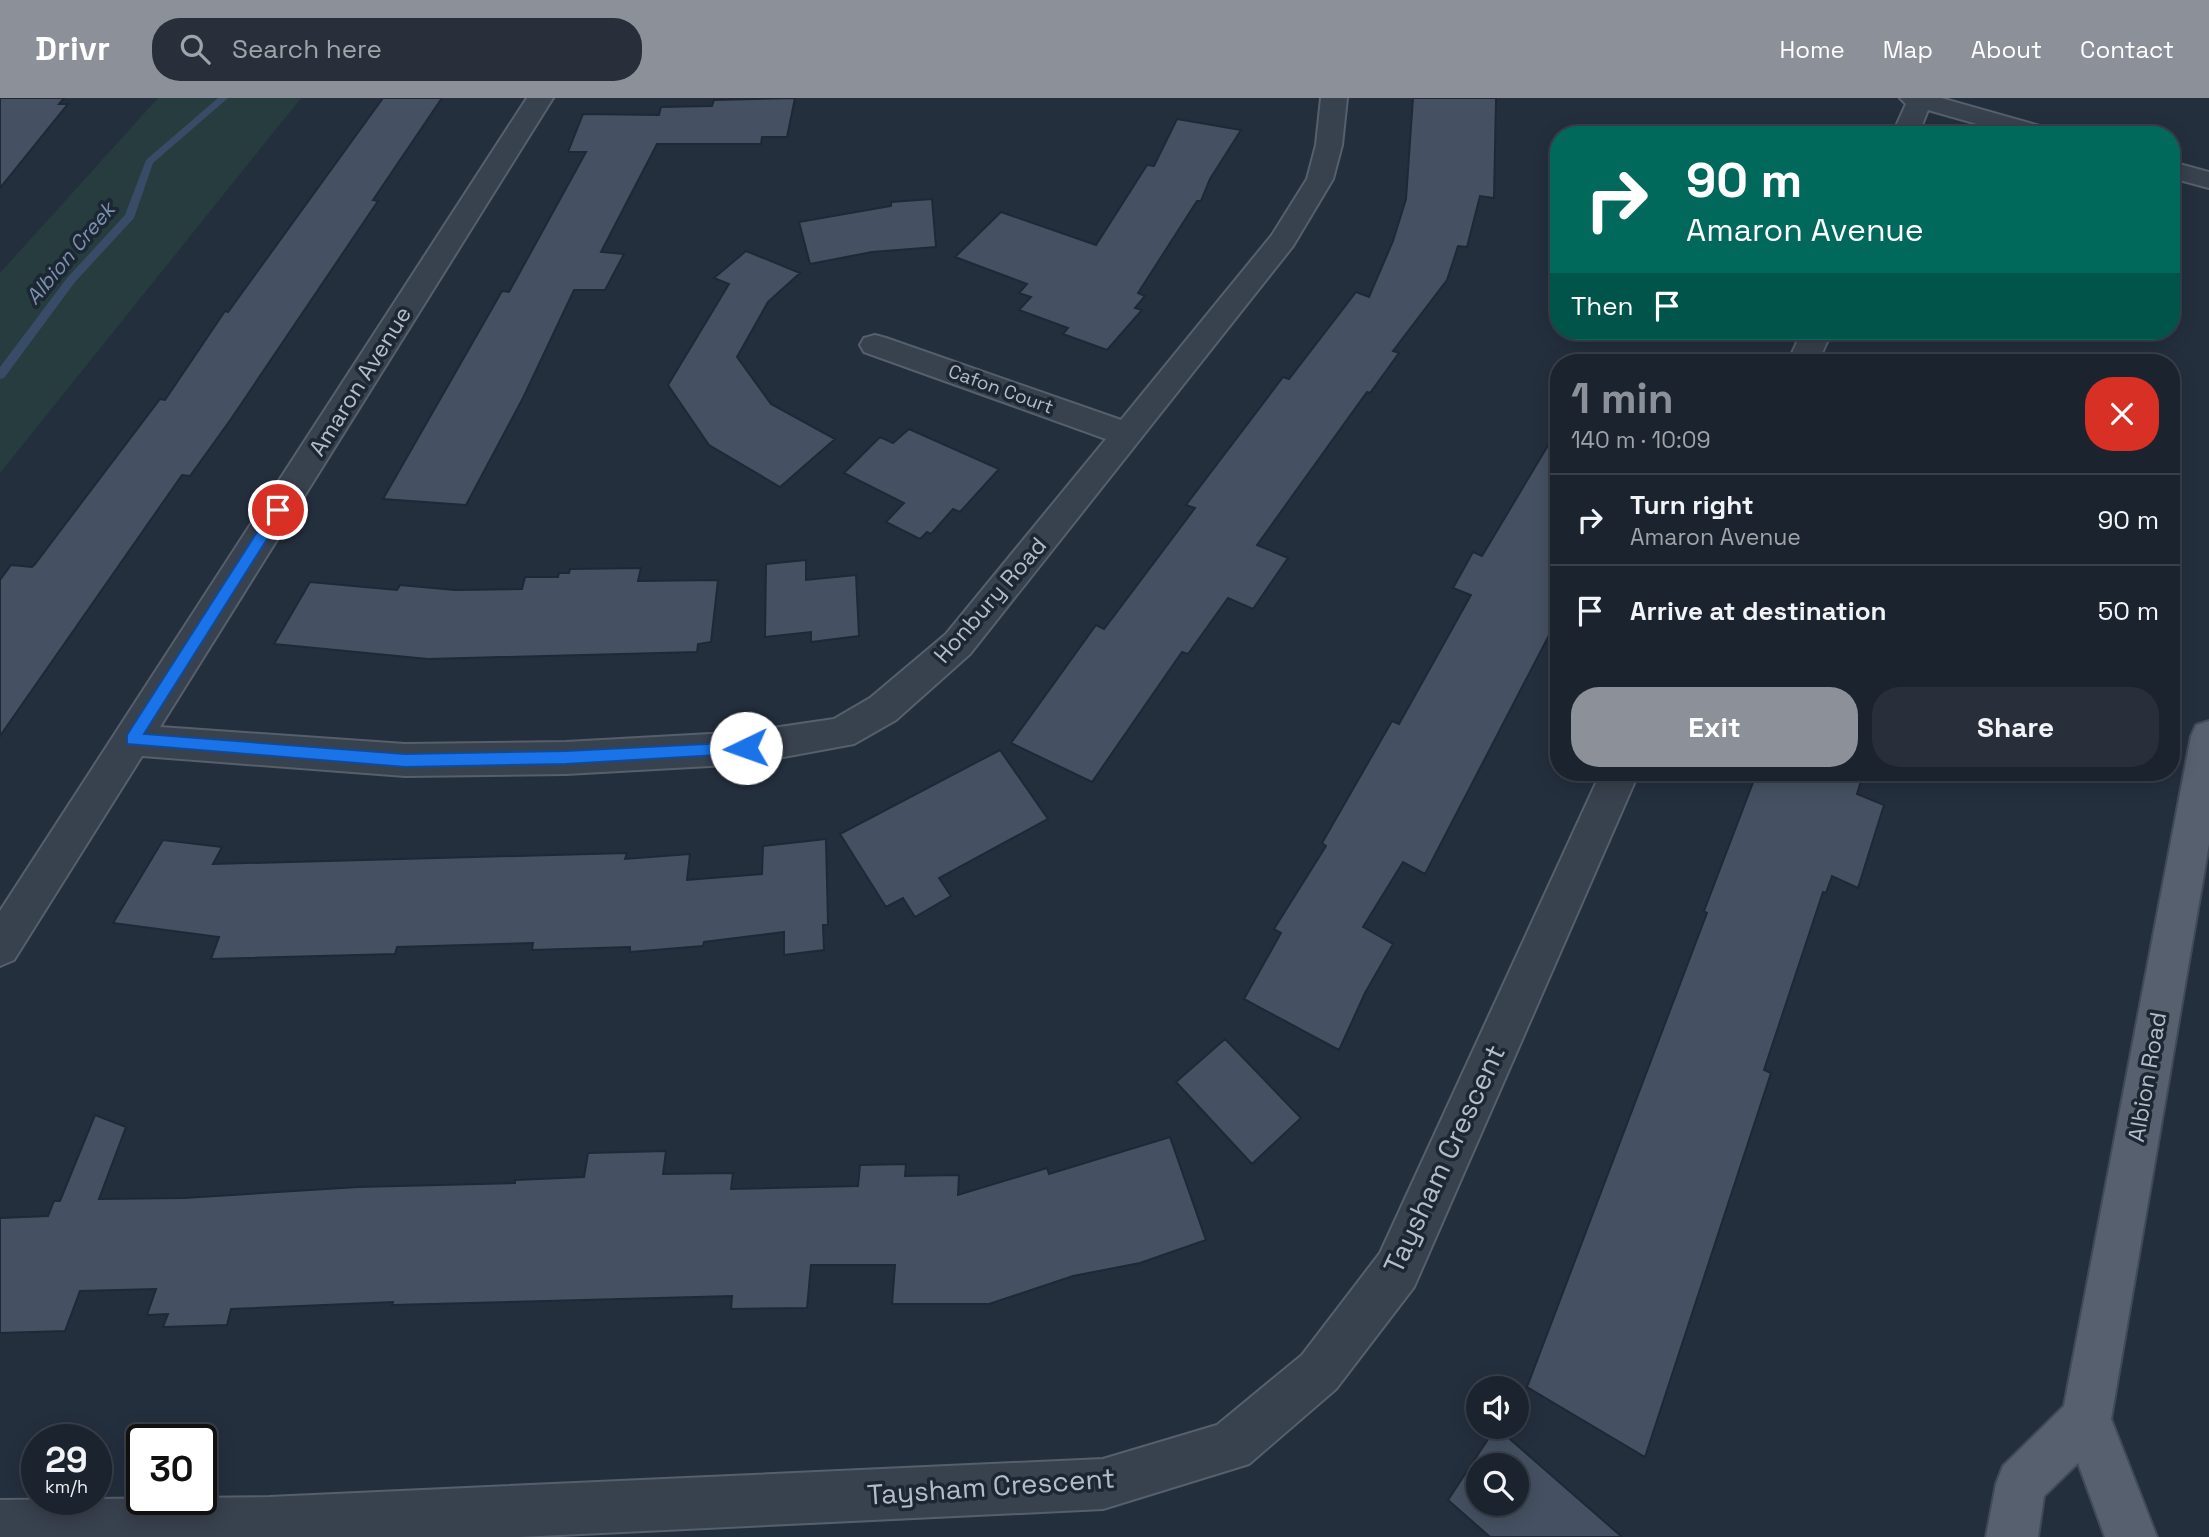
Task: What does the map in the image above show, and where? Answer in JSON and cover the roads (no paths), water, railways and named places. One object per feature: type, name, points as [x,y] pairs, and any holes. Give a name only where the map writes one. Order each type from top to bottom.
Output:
[{"type":"main road","name":"Albion Road","points":[[2086,1419],[2209,736]]},
{"type":"main road","points":[[2012,1537],[2021,1484],[2086,1419],[2131,1537]]},
{"type":"street","name":"Amaron Avenue","points":[[0,947],[540,98]]},
{"type":"street","name":"Honbury Road","points":[[132,740],[405,760],[566,758],[746,748],[841,733],[883,709],[958,643],[1283,240],[1320,179],[1329,145],[1334,98]]},
{"type":"street","points":[[1908,126],[1918,99],[2013,126]]},
{"type":"street","points":[[2180,172],[2209,180]]},
{"type":"street","name":"Cafon Court","points":[[875,345],[1126,434]]},
{"type":"street","name":"Taysham Crescent","points":[[0,1527],[267,1530],[1103,1484],[1231,1446],[1319,1372],[1397,1270],[1616,781]]},
{"type":"waterway","name":"Albion Creek","points":[[0,375],[71,280],[130,216],[149,162],[223,98]]}]
